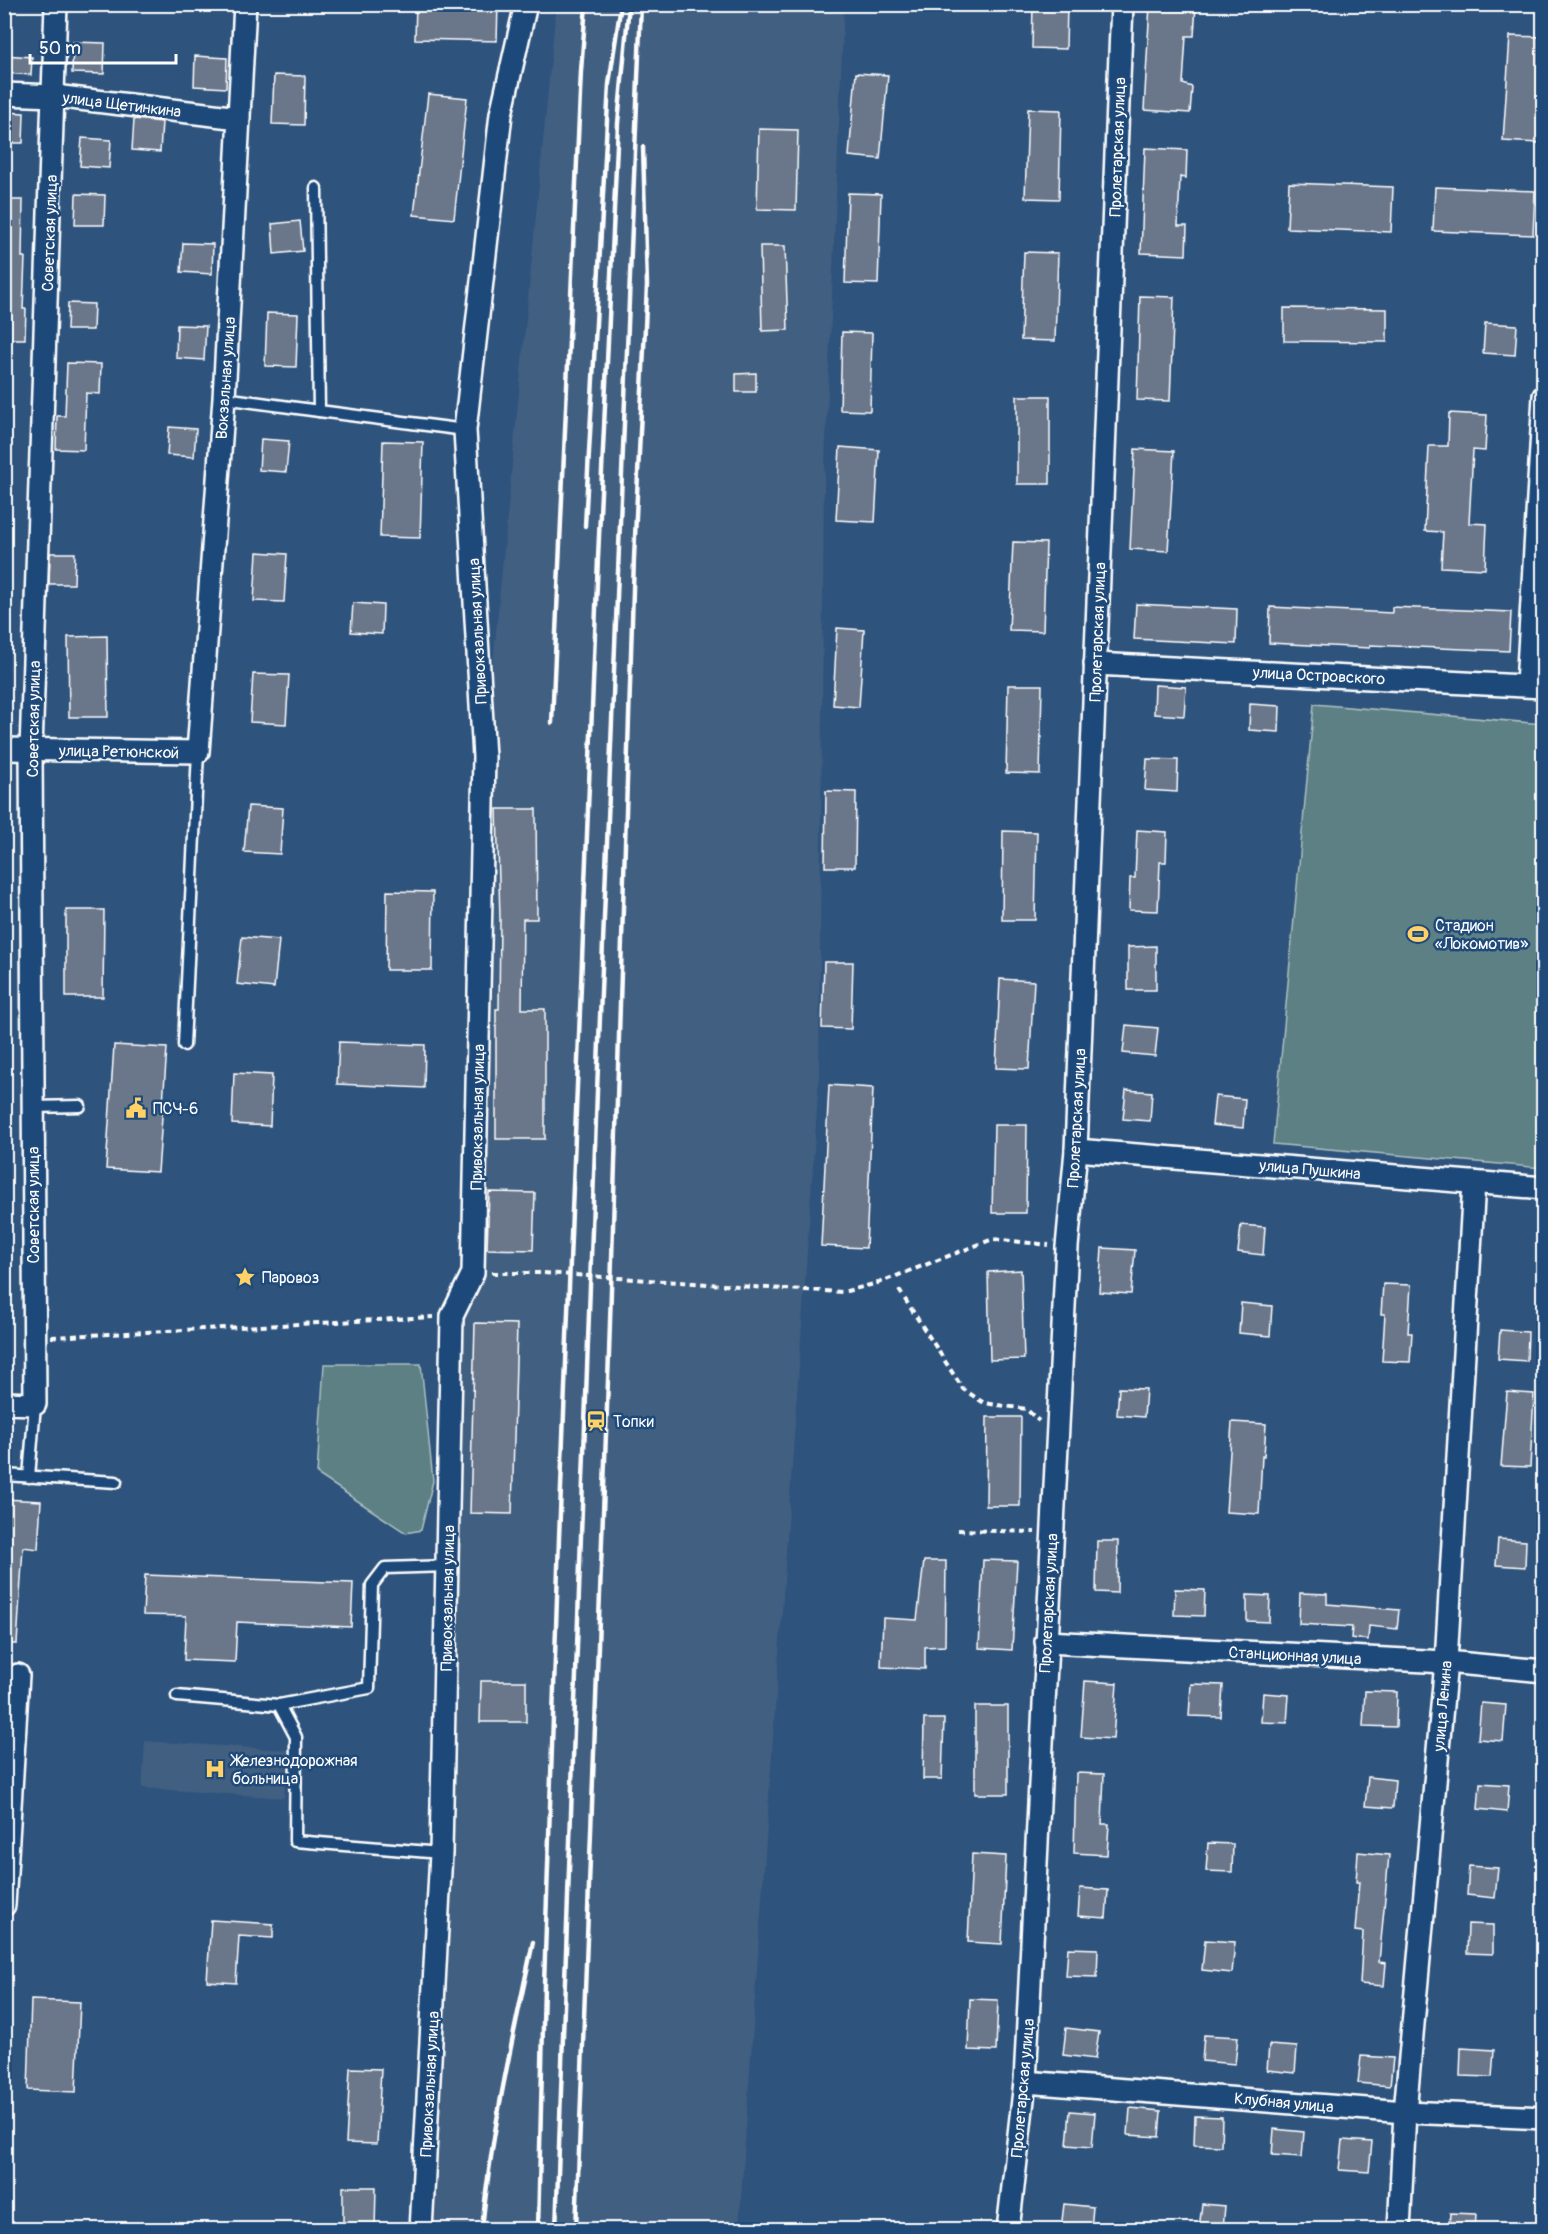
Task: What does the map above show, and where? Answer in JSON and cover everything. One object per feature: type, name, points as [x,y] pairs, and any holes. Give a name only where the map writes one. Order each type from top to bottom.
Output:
[{"type":"street","name":"Советская улица","points":[[35,1404],[31,750],[56,4]]},
{"type":"street","name":"Вокзальная улица","points":[[198,752],[224,398],[245,4]]},
{"type":"street","name":"Привокзальная улица","points":[[421,2229],[441,1853],[452,1316],[473,1273],[484,757],[465,430],[501,114],[526,4]]},
{"type":"street","name":"Пролетарская улица","points":[[1008,2229],[1025,2082],[1067,1247],[1076,1150],[1123,7]]},
{"type":"street","name":"улица Щетинкина","points":[[4,94],[54,96],[239,118]]},
{"type":"street","points":[[1535,686],[1544,396]]},
{"type":"street","name":"улица Островского","points":[[1095,664],[1535,686]]},
{"type":"street","name":"улица Ретюнской","points":[[4,749],[198,752]]},
{"type":"street","name":"улица Пушкина","points":[[1076,1150],[1544,1188]]},
{"type":"street","name":"улица Ленина","points":[[1399,2229],[1405,2112],[1446,1662],[1474,1182]]},
{"type":"street","points":[[4,1403],[35,1404]]},
{"type":"street","name":"Станционная улица","points":[[1046,1642],[1446,1662],[1544,1671]]},
{"type":"street","points":[[4,1905],[18,1676]]},
{"type":"street","name":"Клубная улица","points":[[1025,2082],[1405,2112],[1544,2118]]},
{"type":"lane","points":[[316,188],[319,411]]},
{"type":"lane","points":[[224,398],[465,430]]},
{"type":"lane","points":[[184,1045],[198,752]]},
{"type":"lane","points":[[33,1107],[80,1106]]},
{"type":"lane","points":[[29,1477],[35,1404]]},
{"type":"lane","points":[[4,1475],[116,1482]]},
{"type":"lane","points":[[177,1696],[279,1705],[369,1688],[372,1585],[385,1568],[448,1566]]},
{"type":"lane","points":[[279,1705],[296,1737],[295,1841],[441,1853]]},
{"type":"path","points":[[473,1273],[544,1273],[843,1292],[878,1283],[993,1239],[1067,1247]]},
{"type":"path","points":[[899,1290],[963,1389],[984,1403],[1026,1409],[1057,1440]]},
{"type":"path","points":[[34,1338],[452,1316]]},
{"type":"path","points":[[958,1530],[1052,1533]]},
{"type":"shaded area","points":[[556,5],[844,5],[824,489],[819,1080],[739,2229],[419,2230],[484,757]]},
{"type":"shaded area","name":"Железнодорожная больница","points":[[145,1741],[288,1750],[284,1798],[142,1788]]},
{"type":"green space","name":"Стадион «Локомотив»","points":[[1314,704],[1543,724],[1543,1168],[1273,1144]]},
{"type":"green space","points":[[324,1364],[421,1364],[433,1481],[421,1530],[406,1533],[317,1474]]},
{"type":"building","points":[[416,4],[498,4],[497,41],[415,39]]},
{"type":"building","points":[[1033,4],[1067,4],[1066,49],[1032,48]]},
{"type":"building","points":[[1150,4],[1196,5],[1194,36],[1186,36],[1183,84],[1192,87],[1190,113],[1144,110]]},
{"type":"building","points":[[1510,36],[1544,37],[1539,143],[1503,141]]},
{"type":"building","points":[[73,42],[105,43],[104,74],[72,73]]},
{"type":"building","points":[[4,55],[32,57],[31,75],[4,73]]},
{"type":"building","points":[[195,56],[227,58],[226,88],[194,86]]},
{"type":"building","points":[[856,73],[888,75],[880,159],[849,156]]},
{"type":"building","points":[[274,75],[305,76],[304,125],[272,124]]},
{"type":"building","points":[[428,94],[467,98],[454,219],[414,215]]},
{"type":"building","points":[[1028,109],[1061,110],[1059,199],[1025,198]]},
{"type":"building","points":[[4,112],[24,113],[23,143],[4,143]]},
{"type":"building","points":[[134,119],[162,122],[160,152],[132,150]]},
{"type":"building","points":[[759,129],[798,130],[796,210],[757,209]]},
{"type":"building","points":[[82,138],[111,140],[109,168],[80,166]]},
{"type":"building","points":[[1145,148],[1187,150],[1186,178],[1180,177],[1178,226],[1187,226],[1186,255],[1141,253]]},
{"type":"building","points":[[1289,183],[1393,187],[1391,232],[1287,228]]},
{"type":"building","points":[[1435,187],[1535,191],[1533,235],[1433,231]]},
{"type":"building","points":[[848,193],[881,194],[878,284],[845,283]]},
{"type":"building","points":[[76,194],[105,195],[104,225],[75,225]]},
{"type":"building","points":[[4,200],[23,200],[22,257],[25,257],[23,309],[26,309],[25,339],[4,339]]},
{"type":"building","points":[[300,221],[303,251],[274,254],[272,224]]},
{"type":"building","points":[[183,243],[213,244],[212,274],[181,272]]},
{"type":"building","points":[[760,246],[785,246],[788,330],[762,331]]},
{"type":"building","points":[[1024,252],[1058,253],[1055,341],[1021,340]]},
{"type":"building","points":[[1140,296],[1174,297],[1170,401],[1137,400]]},
{"type":"building","points":[[68,303],[94,304],[93,330],[67,330]]},
{"type":"building","points":[[1284,308],[1387,309],[1387,342],[1284,341]]},
{"type":"building","points":[[267,313],[298,314],[296,367],[265,366]]},
{"type":"building","points":[[1485,323],[1517,325],[1515,355],[1483,353]]},
{"type":"building","points":[[177,325],[206,326],[204,360],[176,358]]},
{"type":"building","points":[[842,332],[872,333],[870,411],[840,410]]},
{"type":"building","points":[[67,363],[101,364],[100,394],[86,393],[84,450],[56,449],[57,416],[65,416]]},
{"type":"building","points":[[756,373],[756,392],[736,392],[736,374]]},
{"type":"building","points":[[1017,396],[1050,396],[1050,484],[1017,484]]},
{"type":"building","points":[[1449,413],[1487,415],[1485,451],[1473,450],[1469,523],[1487,524],[1485,569],[1441,567],[1443,532],[1425,531],[1429,446],[1448,446]]},
{"type":"building","points":[[169,427],[196,429],[194,457],[167,455]]},
{"type":"building","points":[[261,439],[289,441],[286,472],[259,470]]},
{"type":"building","points":[[383,441],[423,442],[420,538],[380,537]]},
{"type":"building","points":[[840,447],[879,450],[875,522],[836,520]]},
{"type":"building","points":[[1135,449],[1174,451],[1168,551],[1130,549]]},
{"type":"building","points":[[1013,542],[1046,543],[1043,631],[1009,630]]},
{"type":"building","points":[[257,552],[287,554],[284,602],[254,601]]},
{"type":"building","points":[[50,553],[75,553],[74,584],[49,584]]},
{"type":"building","points":[[353,603],[383,605],[382,634],[351,632]]},
{"type":"building","points":[[1136,604],[1237,609],[1236,644],[1134,639]]},
{"type":"building","points":[[1270,607],[1392,613],[1392,607],[1511,612],[1509,651],[1269,643]]},
{"type":"building","points":[[837,628],[864,630],[859,707],[833,705]]},
{"type":"building","points":[[107,636],[108,717],[69,717],[68,637]]},
{"type":"building","points":[[253,674],[289,675],[286,724],[250,722]]},
{"type":"building","points":[[1008,685],[1042,685],[1040,774],[1006,773]]},
{"type":"building","points":[[1155,685],[1186,687],[1184,716],[1154,714]]},
{"type":"building","points":[[1250,704],[1280,706],[1279,732],[1249,730]]},
{"type":"building","points":[[1147,759],[1178,760],[1177,792],[1145,790]]},
{"type":"building","points":[[826,791],[856,792],[855,867],[825,867]]},
{"type":"building","points":[[248,806],[283,808],[280,854],[244,852]]},
{"type":"building","points":[[497,809],[536,809],[537,919],[523,919],[522,1009],[545,1009],[545,1139],[496,1139],[496,1009],[499,1009],[500,919]]},
{"type":"building","points":[[1137,830],[1167,832],[1166,862],[1160,862],[1158,911],[1129,910],[1130,878],[1135,878]]},
{"type":"building","points":[[1003,831],[1037,832],[1035,920],[1002,920]]},
{"type":"building","points":[[387,891],[433,892],[432,970],[386,970]]},
{"type":"building","points":[[66,910],[104,910],[103,997],[66,997]]},
{"type":"building","points":[[242,937],[279,940],[274,988],[237,984]]},
{"type":"building","points":[[1156,946],[1156,990],[1128,990],[1128,947]]},
{"type":"building","points":[[824,962],[853,962],[851,1029],[822,1028]]},
{"type":"building","points":[[1000,979],[1034,981],[1029,1069],[996,1068]]},
{"type":"building","points":[[1126,1025],[1158,1028],[1155,1056],[1123,1053]]},
{"type":"building","points":[[339,1042],[425,1045],[424,1088],[337,1084]]},
{"type":"building","name":"ПСЧ-6","points":[[114,1045],[167,1048],[158,1172],[106,1169]]},
{"type":"building","points":[[234,1073],[272,1075],[270,1126],[232,1124]]},
{"type":"building","points":[[829,1085],[873,1088],[866,1248],[821,1246]]},
{"type":"building","points":[[1126,1090],[1152,1092],[1150,1121],[1123,1119]]},
{"type":"building","points":[[1215,1096],[1245,1099],[1243,1128],[1212,1125]]},
{"type":"building","points":[[994,1125],[1027,1125],[1026,1213],[992,1213]]},
{"type":"building","points":[[489,1192],[535,1193],[533,1250],[487,1249]]},
{"type":"building","points":[[1241,1225],[1265,1227],[1263,1255],[1238,1252]]},
{"type":"building","points":[[1102,1248],[1135,1250],[1131,1294],[1099,1292]]},
{"type":"building","points":[[1021,1270],[1024,1359],[990,1360],[988,1272]]},
{"type":"building","points":[[1383,1284],[1411,1285],[1408,1333],[1412,1333],[1410,1362],[1382,1361],[1385,1314],[1381,1314]]},
{"type":"building","points":[[1241,1303],[1272,1306],[1270,1336],[1239,1333]]},
{"type":"building","points":[[475,1323],[517,1324],[512,1514],[470,1513]]},
{"type":"building","points":[[1500,1330],[1528,1332],[1527,1361],[1498,1359]]},
{"type":"building","points":[[1119,1388],[1146,1389],[1144,1417],[1117,1415]]},
{"type":"building","points":[[1507,1392],[1534,1394],[1530,1467],[1501,1466]]},
{"type":"building","points":[[987,1417],[1021,1417],[1020,1506],[986,1506]]},
{"type":"building","points":[[1232,1422],[1266,1424],[1259,1514],[1226,1512]]},
{"type":"building","points":[[4,1499],[41,1501],[38,1549],[23,1547],[17,1644],[4,1644]]},
{"type":"building","points":[[1498,1539],[1526,1541],[1525,1567],[1496,1565]]},
{"type":"building","points":[[1097,1541],[1118,1541],[1117,1593],[1096,1592]]},
{"type":"building","points":[[983,1560],[1017,1561],[1012,1650],[979,1648]]},
{"type":"building","points":[[924,1561],[946,1561],[945,1646],[925,1647],[925,1669],[881,1667],[883,1618],[917,1620]]},
{"type":"building","points":[[145,1575],[353,1583],[351,1627],[237,1622],[235,1662],[184,1660],[186,1616],[143,1615]]},
{"type":"building","points":[[1175,1589],[1205,1590],[1204,1616],[1174,1615]]},
{"type":"building","points":[[1300,1593],[1327,1594],[1327,1604],[1399,1610],[1397,1629],[1369,1626],[1368,1640],[1351,1638],[1352,1627],[1299,1624]]},
{"type":"building","points":[[1247,1595],[1270,1596],[1269,1622],[1247,1621]]},
{"type":"building","points":[[481,1681],[526,1681],[526,1722],[480,1722]]},
{"type":"building","points":[[1085,1681],[1117,1683],[1113,1739],[1081,1737]]},
{"type":"building","points":[[1191,1684],[1223,1685],[1221,1717],[1189,1716]]},
{"type":"building","points":[[1365,1691],[1397,1692],[1396,1727],[1363,1726]]},
{"type":"building","points":[[1263,1693],[1289,1695],[1287,1723],[1261,1722]]},
{"type":"building","points":[[1481,1703],[1506,1705],[1503,1741],[1478,1739]]},
{"type":"building","points":[[975,1706],[1008,1706],[1008,1794],[975,1794]]},
{"type":"building","points":[[924,1719],[944,1719],[942,1779],[923,1779]]},
{"type":"building","points":[[1076,1773],[1104,1774],[1102,1824],[1109,1824],[1107,1855],[1074,1853]]},
{"type":"building","points":[[1368,1777],[1395,1780],[1393,1808],[1365,1806]]},
{"type":"building","points":[[1480,1783],[1509,1785],[1507,1812],[1478,1809]]},
{"type":"building","points":[[1208,1843],[1233,1844],[1232,1872],[1206,1871]]},
{"type":"building","points":[[1358,1852],[1389,1855],[1379,1962],[1386,1963],[1384,1986],[1360,1984],[1363,1932],[1355,1931],[1359,1882],[1356,1882]]},
{"type":"building","points":[[972,1854],[1006,1856],[1002,1944],[968,1942]]},
{"type":"building","points":[[1469,1866],[1498,1868],[1495,1898],[1467,1895]]},
{"type":"building","points":[[1080,1888],[1108,1890],[1106,1918],[1078,1916]]},
{"type":"building","points":[[211,1920],[273,1924],[273,1938],[239,1936],[236,1983],[207,1981]]},
{"type":"building","points":[[1468,1924],[1493,1925],[1493,1954],[1467,1953]]},
{"type":"building","points":[[1205,1940],[1235,1942],[1232,1973],[1202,1970]]},
{"type":"building","points":[[1068,1948],[1098,1949],[1097,1977],[1066,1976]]},
{"type":"building","points":[[970,1999],[998,2000],[996,2051],[968,2050]]},
{"type":"building","points":[[31,2000],[80,2002],[76,2092],[28,2090]]},
{"type":"building","points":[[1066,2028],[1099,2032],[1095,2059],[1063,2055]]},
{"type":"building","points":[[1204,2035],[1238,2037],[1235,2064],[1202,2061]]},
{"type":"building","points":[[1269,2045],[1297,2047],[1295,2073],[1267,2070]]},
{"type":"building","points":[[1461,2048],[1494,2050],[1492,2077],[1460,2076]]},
{"type":"building","points":[[1361,2056],[1393,2058],[1390,2086],[1358,2083]]},
{"type":"building","points":[[350,2068],[381,2069],[377,2144],[346,2143]]},
{"type":"building","points":[[1130,2108],[1161,2111],[1159,2137],[1128,2135]]},
{"type":"building","points":[[1070,2111],[1095,2113],[1092,2147],[1067,2145]]},
{"type":"building","points":[[1195,2116],[1222,2117],[1221,2146],[1194,2145]]},
{"type":"building","points":[[1274,2129],[1304,2132],[1302,2157],[1272,2155]]},
{"type":"building","points":[[1342,2140],[1372,2142],[1369,2172],[1339,2170]]},
{"type":"building","points":[[343,2187],[376,2187],[375,2229],[343,2229]]},
{"type":"building","points":[[1064,2204],[1093,2207],[1091,2229],[1061,2229]]},
{"type":"building","points":[[1202,2204],[1225,2206],[1223,2229],[1199,2229]]},
{"type":"building","points":[[1450,2213],[1476,2214],[1475,2229],[1449,2229]]},
{"type":"railway","points":[[552,723],[581,71],[586,4]]},
{"type":"railway","points":[[585,526],[609,84],[621,4]]},
{"type":"railway","points":[[538,2230],[559,1538],[598,558],[618,123],[629,4]]},
{"type":"railway","points":[[556,2230],[597,1091],[641,4]]},
{"type":"railway","points":[[576,2230],[609,1354],[634,558],[647,285],[643,147]]},
{"type":"railway","points":[[482,2230],[497,2121],[533,1942]]},
{"type":"place","name":"Стадион «Локомотив»","points":[[1418,934]]},
{"type":"place","name":"ПСЧ-6","points":[[136,1108]]},
{"type":"place","name":"Паровоз","points":[[245,1277]]},
{"type":"place","name":"Топки","points":[[596,1421]]},
{"type":"place","name":"Железнодорожная больница","points":[[215,1769]]}]
